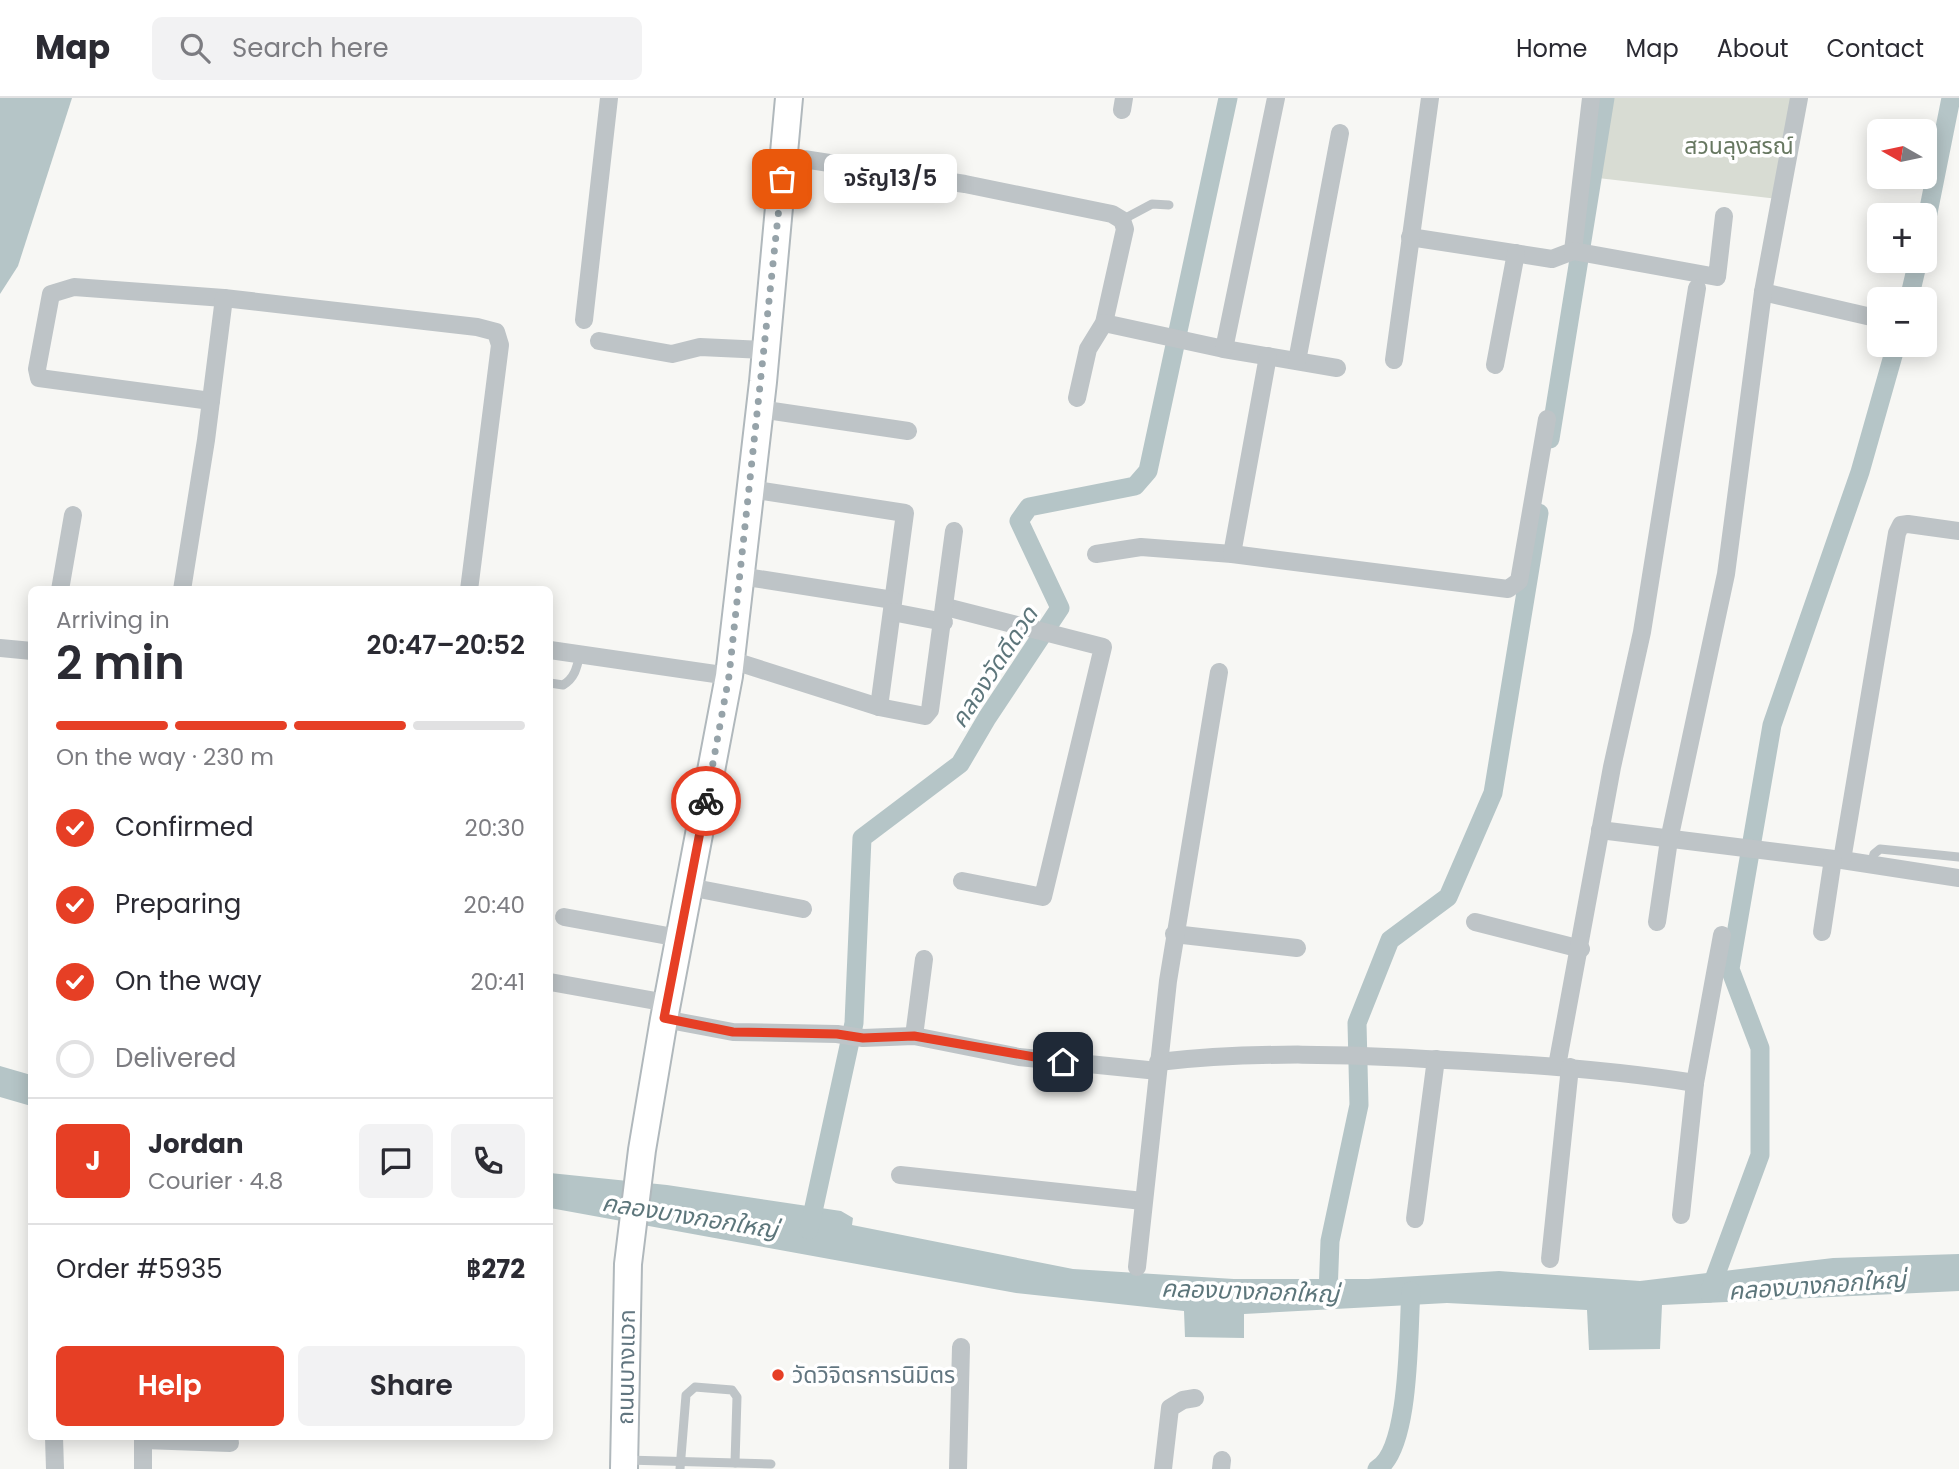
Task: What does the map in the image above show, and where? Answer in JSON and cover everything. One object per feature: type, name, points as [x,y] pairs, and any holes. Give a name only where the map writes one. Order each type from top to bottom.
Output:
[{"type":"main road","name":"ถนนบางแวก","points":[[624,1464],[628,1264],[642,1150],[730,668],[760,410],[789,98]]},
{"type":"street","points":[[584,320],[609,98]]},
{"type":"street","points":[[780,98],[789,98]]},
{"type":"street","points":[[1224,349],[1276,98]]},
{"type":"street","points":[[1394,360],[1430,98]]},
{"type":"street","points":[[1580,252],[1591,98]]},
{"type":"street","points":[[1657,922],[1669,839],[1726,573],[1763,292],[1800,98]]},
{"type":"street","points":[[1297,361],[1340,133]]},
{"type":"street","points":[[784,156],[992,189],[1112,214],[1122,220],[1125,229],[1104,323],[1088,349],[1077,398]]},
{"type":"street","points":[[1410,237],[1552,259],[1580,252],[1717,277],[1724,216]]},
{"type":"street","points":[[1495,365],[1516,253]]},
{"type":"street","points":[[211,401],[39,378],[37,369],[48,302],[56,290],[74,287],[224,298],[477,327],[496,332],[499,345],[469,586]]},
{"type":"street","points":[[1550,1259],[1564,1067],[1581,949],[1600,830],[1642,632],[1698,288]]},
{"type":"street","points":[[1763,292],[1867,316]]},
{"type":"street","points":[[182,586],[224,298]]},
{"type":"street","points":[[1104,323],[1224,349],[1337,368]]},
{"type":"street","points":[[599,341],[672,354],[700,346],[766,350]]},
{"type":"street","points":[[1232,555],[1268,356]]},
{"type":"street","points":[[760,410],[908,431]]},
{"type":"street","points":[[1096,554],[1141,547],[1232,555],[1508,589],[1519,581],[1548,419]]},
{"type":"street","points":[[750,489],[905,513],[878,707]]},
{"type":"street","points":[[61,586],[73,515]]},
{"type":"street","points":[[1822,932],[1897,533],[1901,526],[1908,524],[1959,531]]},
{"type":"street","points":[[553,650],[730,668],[878,707],[925,716],[930,710],[945,615],[954,531]]},
{"type":"street","points":[[740,576],[1029,629],[1103,647],[1043,898],[962,880]]},
{"type":"street","points":[[0,648],[28,651]]},
{"type":"street","points":[[1137,1267],[1174,934],[1219,672]]},
{"type":"street","points":[[1600,830],[1837,859],[1959,878]]},
{"type":"street","points":[[689,887],[803,908]]},
{"type":"street","points":[[564,917],[679,938]]},
{"type":"street","points":[[1475,922],[1581,949]]},
{"type":"street","points":[[1174,934],[1297,948]]},
{"type":"street","points":[[1681,1215],[1695,1083],[1721,934]]},
{"type":"street","points":[[914,1036],[924,959]]},
{"type":"street","points":[[553,983],[666,1011],[733,1032],[837,1034],[863,1038],[914,1036],[1019,1057],[1158,1066],[1199,1057],[1374,1055],[1564,1067],[1695,1083]]},
{"type":"street","points":[[1415,1219],[1436,1059]]},
{"type":"street","points":[[900,1175],[1143,1201]]},
{"type":"street","points":[[958,1469],[961,1347]]},
{"type":"street","points":[[1163,1469],[1170,1408],[1183,1400],[1195,1398]]},
{"type":"street","points":[[54,1440],[55,1469]]},
{"type":"street","points":[[143,1440],[143,1469]]},
{"type":"street","points":[[178,1440],[230,1443]]},
{"type":"lane","points":[[1122,220],[1152,204],[1169,205]]},
{"type":"lane","points":[[553,683],[563,685],[574,676],[580,654]]},
{"type":"lane","points":[[1871,865],[1874,854],[1880,849],[1959,857]]},
{"type":"lane","points":[[680,1465],[687,1395],[695,1387],[732,1390],[737,1397],[734,1463]]},
{"type":"lane","points":[[624,1464],[771,1464]]},
{"type":"green space","name":"สวนลุงสรณ์","points":[[1610,98],[1798,98],[1778,199],[1598,178]]},
{"type":"water","points":[[0,98],[72,98],[18,266],[0,294]]},
{"type":"water","points":[[0,1066],[28,1074],[28,1105],[0,1097]]},
{"type":"water","name":"คลองบางกอกใหญ่","points":[[553,1173],[667,1185],[841,1211],[853,1218],[852,1225],[1073,1269],[1234,1279],[1368,1279],[1499,1271],[1640,1281],[1833,1258],[1959,1254],[1959,1291],[1662,1305],[1660,1349],[1589,1350],[1587,1310],[1447,1303],[1244,1314],[1244,1338],[1185,1337],[1184,1311],[1016,1293],[553,1209]]},
{"type":"waterway","name":"คลองวัดดีดวด","points":[[809,1230],[854,1023],[862,838],[960,764],[1060,608],[1019,521],[1029,507],[1135,486],[1148,471],[1228,98]]},
{"type":"waterway","points":[[1550,439],[1605,98]]},
{"type":"waterway","points":[[1930,203],[1951,98]]},
{"type":"waterway","points":[[1912,287],[1915,273]]},
{"type":"waterway","name":"คลองบางกอกใหญ่","points":[[1709,1293],[1760,1155],[1760,1048],[1730,969],[1772,725],[1860,472],[1893,357]]},
{"type":"waterway","name":"คลองบางกอกใหญ่","points":[[1328,1294],[1330,1241],[1359,1105],[1357,1023],[1390,940],[1448,897],[1493,793],[1539,513]]},
{"type":"waterway","points":[[1377,1469],[1388,1457],[1402,1414],[1411,1291]]},
{"type":"way so far","points":[[706,801],[729,676],[760,410],[782,179]]},
{"type":"place","name":"จรัญ13/5","points":[[782,179]]},
{"type":"place","name":"วัดวิจิตรการนิมิตร","points":[[778,1375]]},
{"type":"route","points":[[706,801],[664,1018],[733,1032],[837,1034],[863,1038],[914,1036],[1019,1057],[1063,1062]]}]
